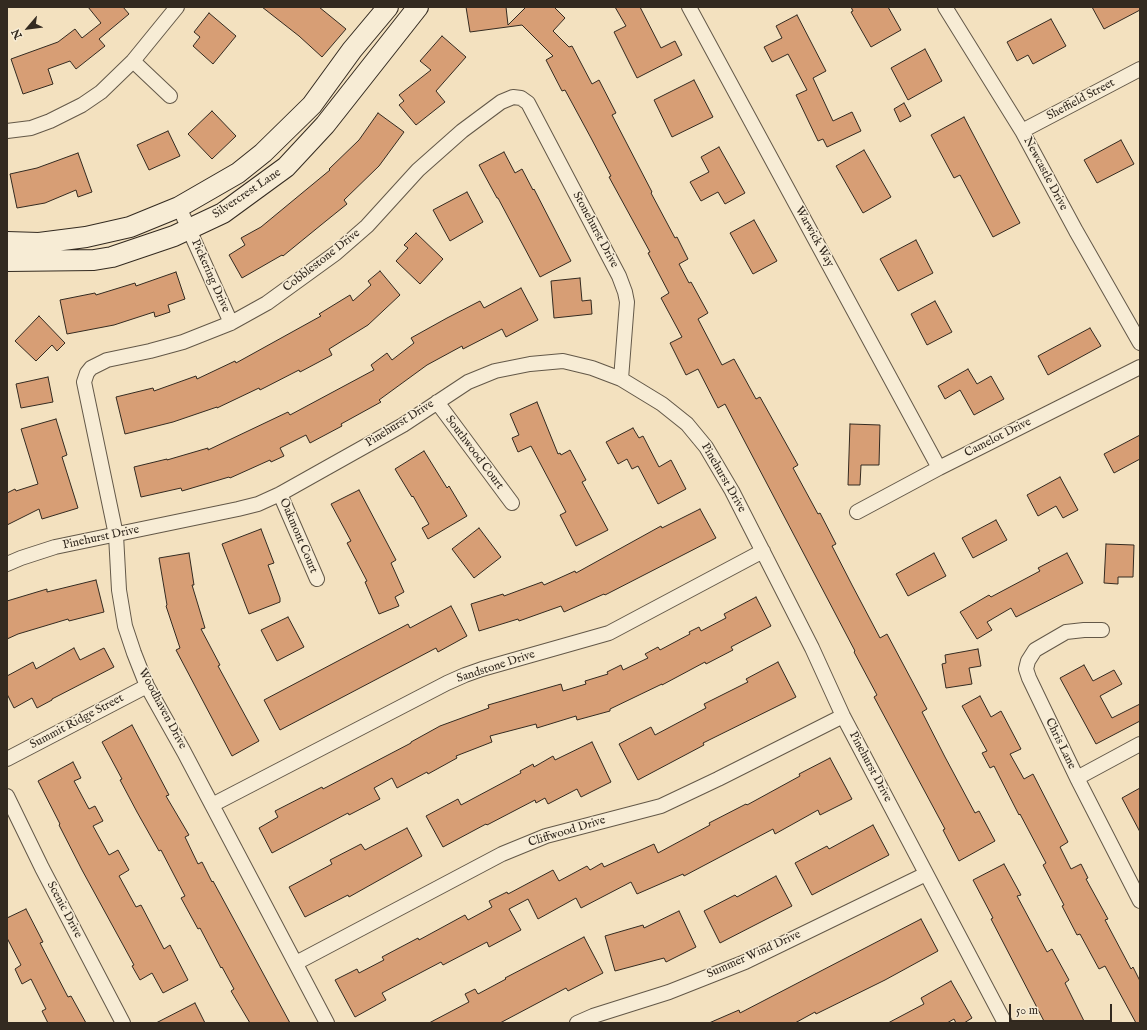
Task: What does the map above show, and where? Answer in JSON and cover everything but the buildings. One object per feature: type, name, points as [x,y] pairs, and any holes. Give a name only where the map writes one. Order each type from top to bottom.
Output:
[{"type":"street","points":[[7,131],[31,128],[50,121],[82,105],[101,92],[133,61],[177,7]]},
{"type":"street","name":"Silvercrest Lane","points":[[7,261],[94,260],[112,257],[174,236],[223,213],[286,167],[325,124],[418,7]]},
{"type":"street","name":"Warwick Way","points":[[689,7],[939,468]]},
{"type":"street","name":"Newcastle Drive","points":[[945,7],[1022,131],[1076,231],[1140,343]]},
{"type":"street","points":[[384,8],[403,26]]},
{"type":"street","name":"Silvercrest Lane","points":[[7,242],[39,243],[86,237],[130,227],[179,207],[238,172],[263,153],[312,105],[384,8]]},
{"type":"street","points":[[133,61],[170,96]]},
{"type":"street","name":"Sheffield Street","points":[[1022,131],[1140,69]]},
{"type":"street","name":"Cobblestone Drive","points":[[91,368],[107,360],[183,342],[231,323],[267,303],[336,253],[367,226],[418,170],[462,131],[501,102],[517,97]]},
{"type":"street","name":"Stonehurst Drive","points":[[517,97],[528,103],[619,276],[625,292],[627,302],[621,379]]},
{"type":"street","name":"Pickering Drive","points":[[179,207],[231,323]]},
{"type":"street","name":"Pinehurst Drive","points":[[7,564],[55,547],[258,504],[280,494],[403,425],[468,382],[495,371],[530,364],[563,361],[592,368],[621,379],[662,404],[687,424],[706,447],[732,491],[763,551],[812,648],[842,716],[1005,1023]]},
{"type":"street","name":"Camelot Drive","points":[[857,512],[939,468],[1140,367]]},
{"type":"street","name":"Woodhaven Drive","points":[[91,368],[87,373],[84,382],[116,535],[119,590],[125,626],[134,654],[147,686],[296,962],[327,1023]]},
{"type":"street","name":"Southwood Court","points":[[437,402],[512,503]]},
{"type":"street","name":"Oakmont Court","points":[[280,494],[317,579]]},
{"type":"street","name":"Sandstone Drive","points":[[212,805],[459,678],[482,669],[609,633],[763,551]]},
{"type":"street","name":"Chris Lane","points":[[1102,630],[1066,632],[1035,650],[1028,661],[1026,669],[1028,678],[1077,778],[1140,901]]},
{"type":"street","name":"Summit Ridge Street","points":[[7,759],[147,686]]},
{"type":"street","name":"Cliffwood Drive","points":[[296,962],[502,854],[546,836],[661,806],[718,779],[842,716]]},
{"type":"street","points":[[1077,778],[1140,744]]},
{"type":"street","name":"Scenic Drive","points":[[7,796],[42,868],[123,1023]]},
{"type":"street","name":"Summer Wind Drive","points":[[577,1023],[593,1016],[670,992],[745,962],[926,874]]}]
